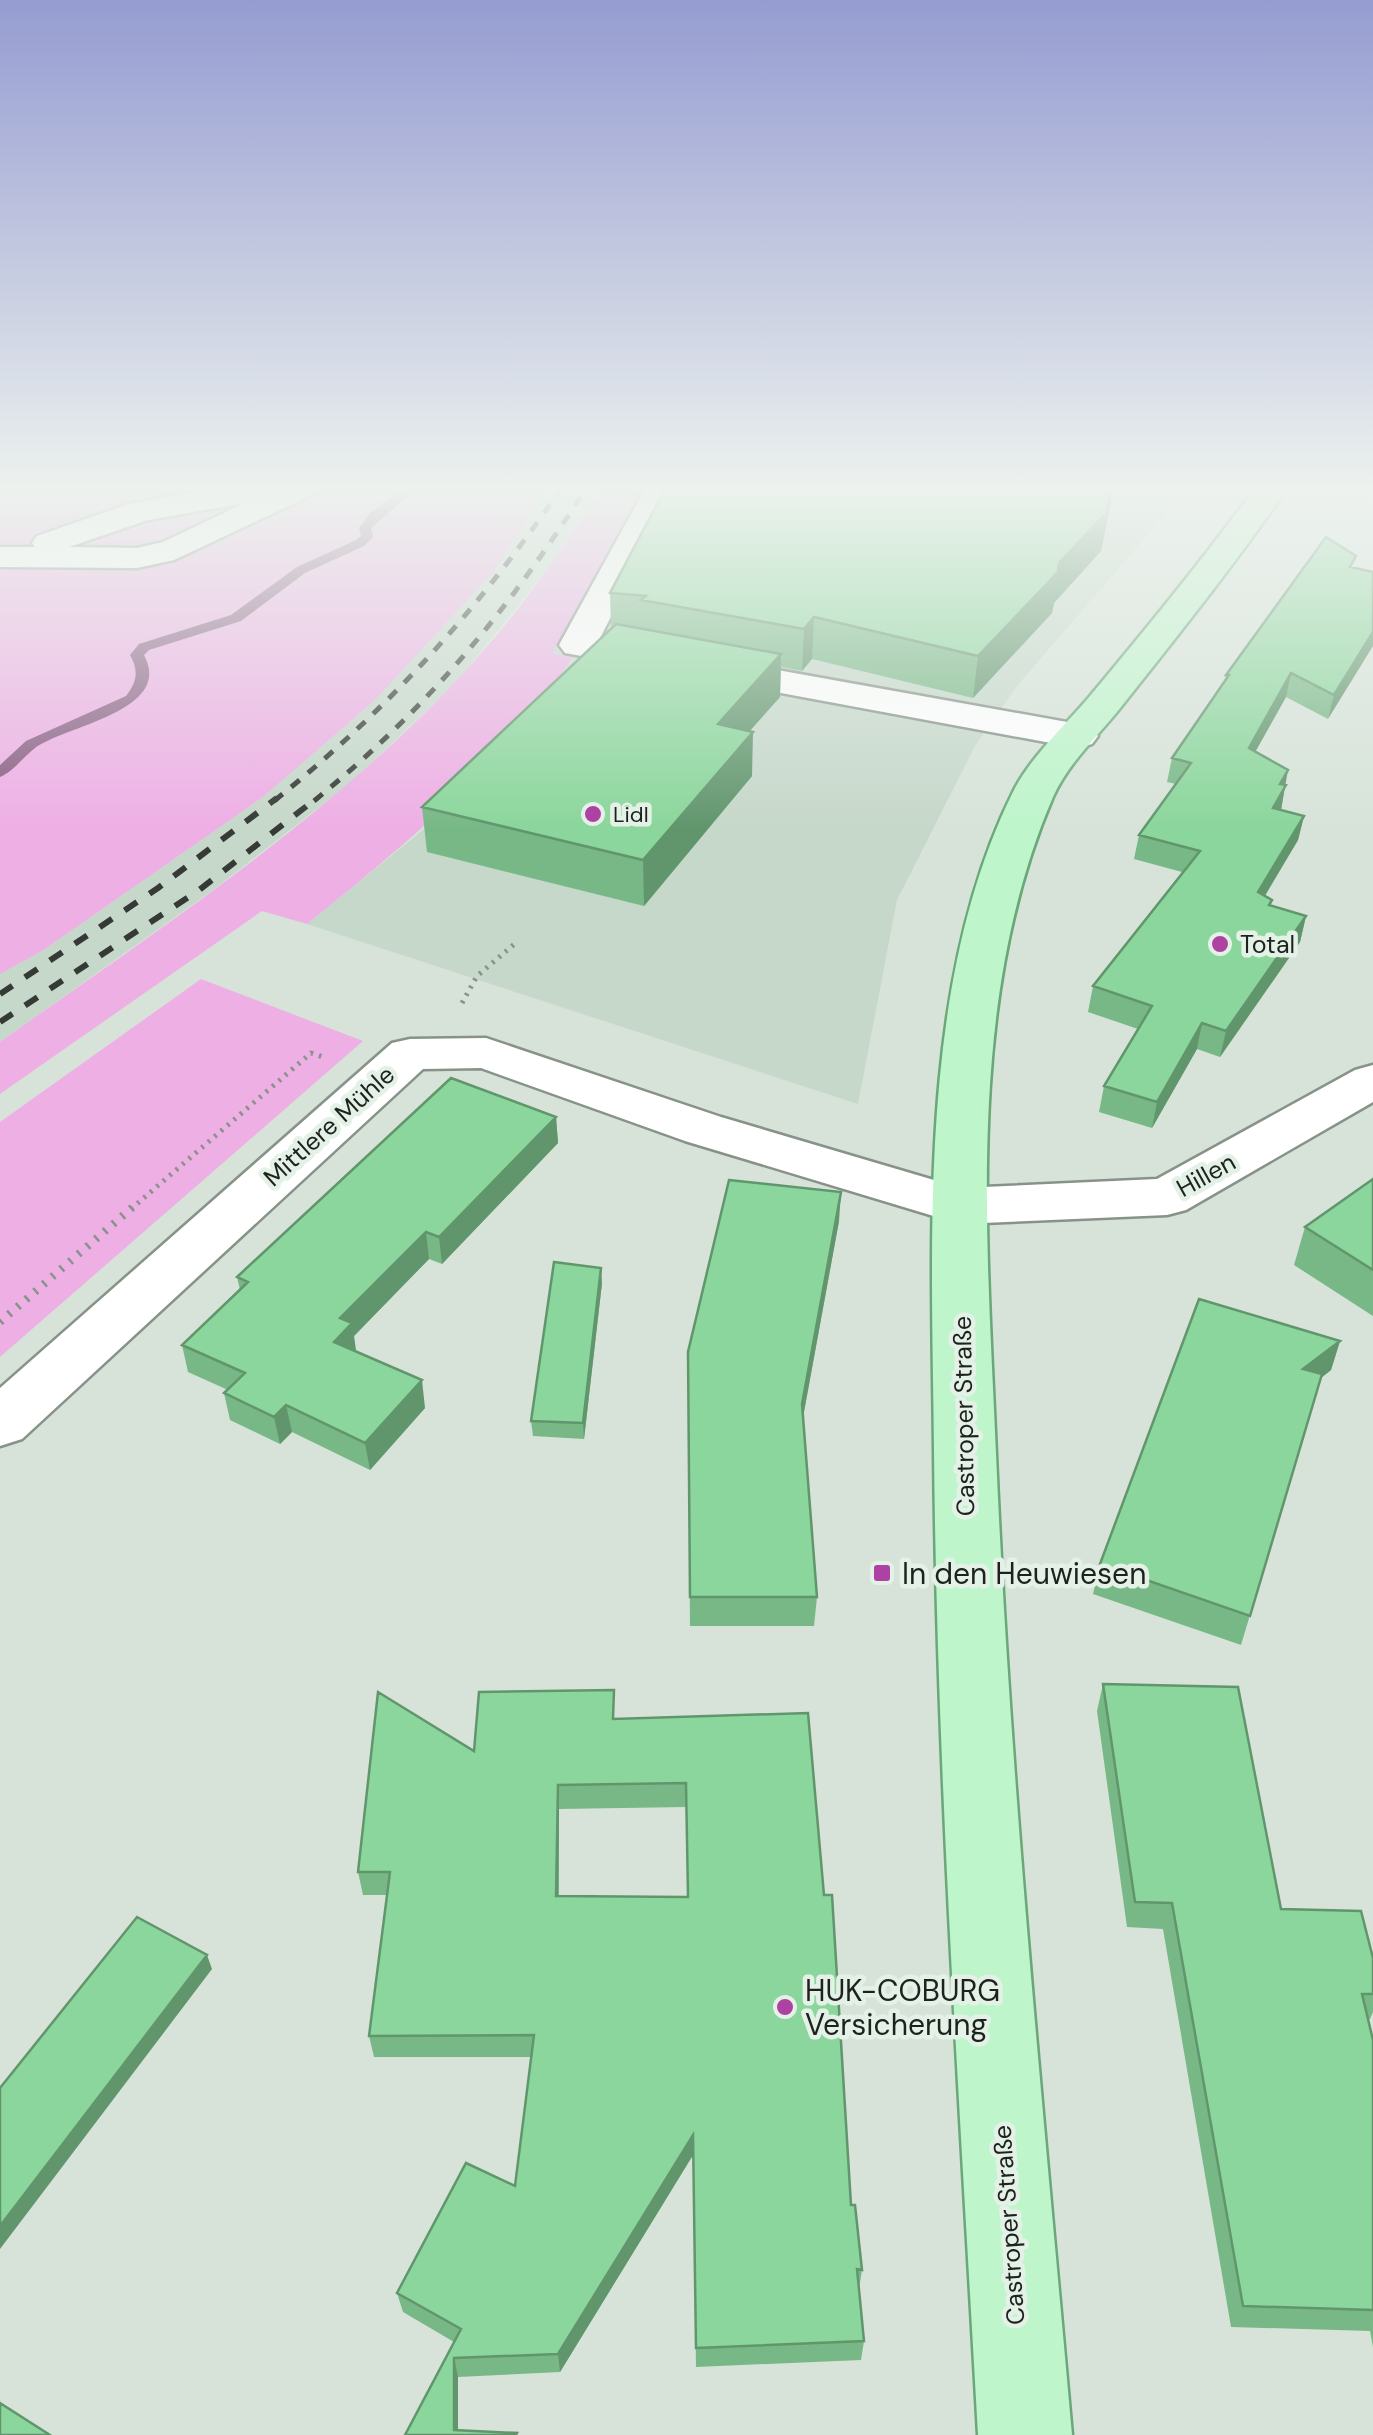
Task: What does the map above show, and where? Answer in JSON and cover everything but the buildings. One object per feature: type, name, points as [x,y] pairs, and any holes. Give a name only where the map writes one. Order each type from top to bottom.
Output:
[{"type":"main road","name":"Castroper Straße","points":[[1025,2435],[984,1890],[966,1528],[960,1206],[973,1020],[998,888],[1034,790],[1186,601]]},
{"type":"street","points":[[602,601],[578,645],[1078,736]]},
{"type":"street","name":"Mittlere Mühle","points":[[0,1424],[410,1054],[486,1053],[703,1129],[960,1206]]},
{"type":"street","name":"Hillen","points":[[960,1206],[1167,1197],[1373,1080]]},
{"type":"path","points":[[459,1009],[477,976],[518,941]]},
{"type":"shaded area","points":[[0,601],[467,601],[373,702],[263,797],[42,951],[0,974]]},
{"type":"shaded area","points":[[454,601],[522,601],[455,683],[349,784],[213,890],[0,1042],[0,974],[42,951],[263,797],[373,702]]},
{"type":"shaded area","points":[[523,601],[581,601],[552,653],[572,658],[545,697],[484,768],[380,864],[307,924],[262,911],[0,1094],[0,1042],[251,862],[332,797],[409,728],[480,655]]},
{"type":"shaded area","points":[[581,601],[1091,601],[1017,686],[975,746],[897,900],[858,1104],[307,924],[417,835],[472,782],[571,659],[551,654]]},
{"type":"shaded area","points":[[201,979],[363,1041],[0,1357],[0,1122]]},
{"type":"waterway","points":[[0,773],[31,744],[131,699],[143,684],[143,666],[137,655],[144,647],[236,618],[260,601]]},
{"type":"railway","points":[[274,801],[394,693],[477,601]]},
{"type":"railway","points":[[314,801],[430,693],[508,601]]},
{"type":"railway","points":[[0,994],[158,888],[277,798]]},
{"type":"railway","points":[[0,1022],[199,890],[317,798]]},
{"type":"place","name":"Lidl","points":[[593,814]]},
{"type":"place","name":"Total","points":[[1220,944]]},
{"type":"place","name":"In den Heuwiesen","points":[[882,1573]]},
{"type":"place","name":"HUK-COBURG Versicherung","points":[[785,2007]]}]
